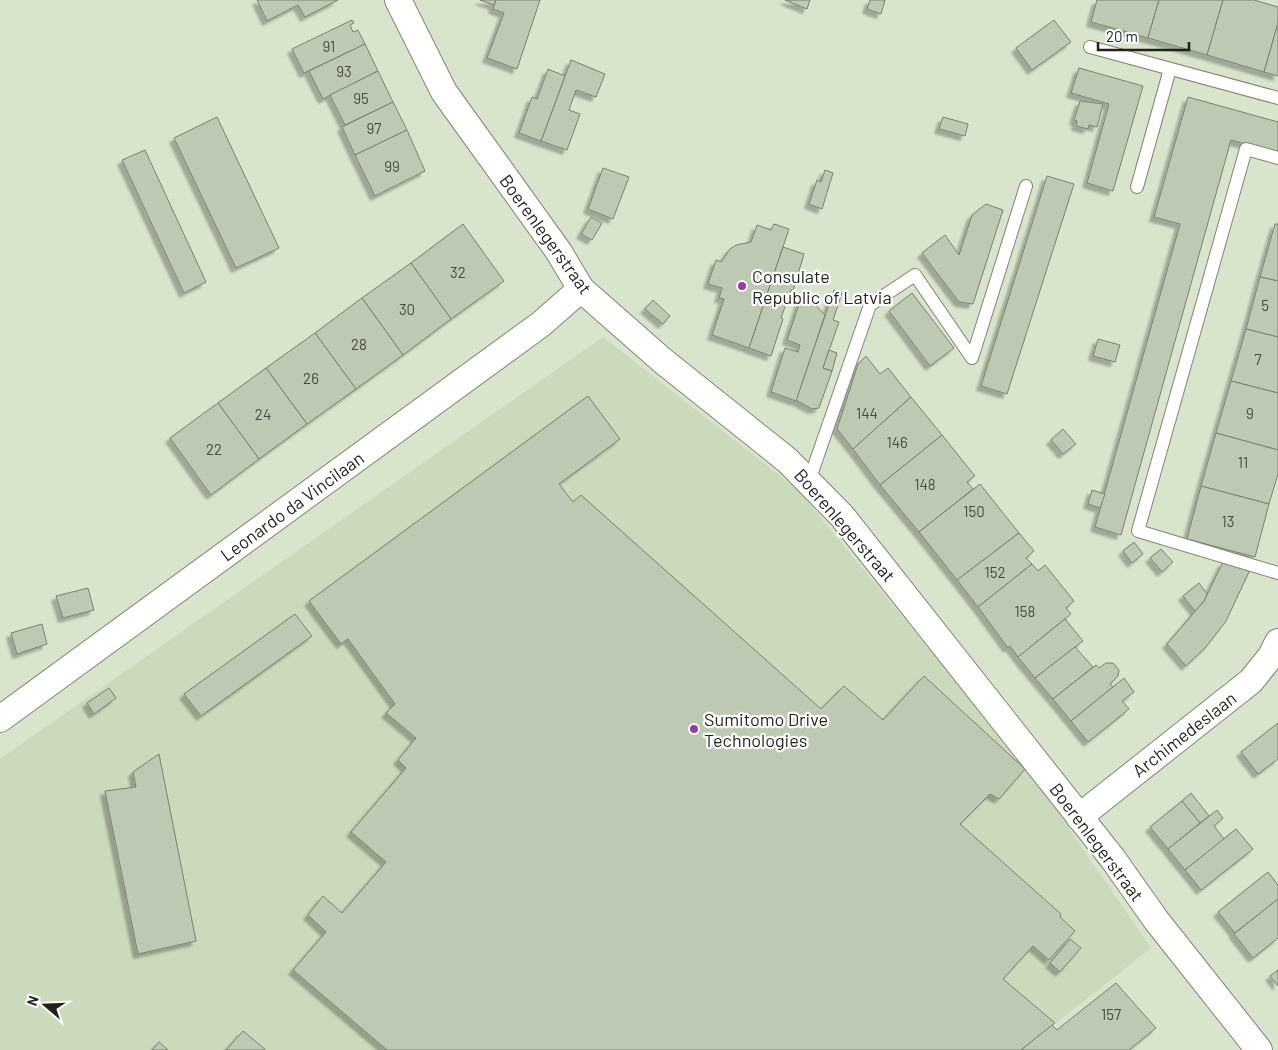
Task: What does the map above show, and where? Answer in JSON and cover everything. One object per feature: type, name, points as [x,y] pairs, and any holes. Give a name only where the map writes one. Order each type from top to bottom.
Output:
[{"type":"street","name":"Boerenlegerstraat","points":[[398,0],[444,92],[559,252],[581,288],[663,362],[809,481],[890,575],[1079,817],[1156,920],[1259,1050]]},
{"type":"street","name":"Leonardo da Vincilaan","points":[[0,718],[541,324],[581,288]]},
{"type":"street","name":"Archimedeslaan","points":[[1079,817],[1251,681],[1271,656],[1278,642]]},
{"type":"lane","points":[[1090,47],[1278,98]]},
{"type":"lane","points":[[1137,187],[1170,69]]},
{"type":"lane","points":[[1278,158],[1246,149],[1138,531],[1278,573]]},
{"type":"lane","points":[[809,481],[870,305],[915,274],[972,358],[1026,186]]},
{"type":"shaded area","points":[[603,337],[797,489],[1028,769],[1151,948],[1022,1050],[0,1050],[0,759]]},
{"type":"building","points":[[257,0],[338,0],[305,17],[298,5],[267,21]]},
{"type":"building","points":[[480,0],[496,0],[494,5]]},
{"type":"building","points":[[496,0],[540,0],[517,69],[487,58],[504,13],[493,9]]},
{"type":"building","points":[[785,0],[810,0],[807,9]]},
{"type":"building","points":[[870,0],[885,0],[881,14],[867,9]]},
{"type":"building","points":[[1097,0],[1159,0],[1148,38],[1091,22]]},
{"type":"building","points":[[1159,0],[1223,0],[1207,55],[1148,38]]},
{"type":"building","points":[[1223,0],[1254,0],[1278,7],[1278,23],[1264,72],[1207,55]]},
{"type":"building","points":[[352,20],[354,23],[350,25],[353,32],[358,30],[365,44],[304,73],[292,49]]},
{"type":"building","points":[[1054,20],[1071,42],[1032,70],[1016,48]]},
{"type":"building","points":[[1278,23],[1278,76],[1264,72]]},
{"type":"building","points":[[365,44],[378,71],[323,99],[309,71]]},
{"type":"building","points":[[571,60],[605,74],[596,97],[576,90],[569,110],[580,114],[567,150],[541,141]]},
{"type":"building","points":[[1079,68],[1143,86],[1113,191],[1087,183],[1109,104],[1071,93]]},
{"type":"building","points":[[548,69],[565,76],[541,141],[519,133],[532,97],[537,99]]},
{"type":"building","points":[[378,71],[393,102],[345,125],[330,95]]},
{"type":"building","points":[[1188,97],[1278,122],[1278,153],[1231,140],[1121,535],[1095,527],[1180,224],[1154,217]]},
{"type":"building","points":[[1080,101],[1103,104],[1097,127],[1089,125],[1088,129],[1076,126],[1077,121],[1074,120]]},
{"type":"building","points":[[393,102],[407,130],[355,155],[342,127]]},
{"type":"building","points":[[217,117],[279,248],[236,268],[174,138]]},
{"type":"building","points":[[943,117],[968,124],[965,136],[939,129]]},
{"type":"building","points":[[407,130],[425,171],[375,196],[355,155]]},
{"type":"building","points":[[145,150],[206,282],[184,293],[122,160]]},
{"type":"building","points":[[603,168],[629,177],[613,219],[588,209]]},
{"type":"building","points":[[825,170],[833,173],[822,209],[809,204],[817,180],[821,182]]},
{"type":"building","points":[[1047,176],[1074,184],[1007,394],[981,386]]},
{"type":"building","points":[[986,204],[1003,210],[973,304],[959,302],[922,253],[945,235],[959,255],[972,215]]},
{"type":"building","points":[[591,217],[602,223],[592,240],[581,234]]},
{"type":"building","points":[[463,224],[504,281],[451,319],[411,263]]},
{"type":"building","name":"Consulate Republic of Latvia","points":[[774,224],[789,229],[749,348],[712,335],[724,299],[719,298],[722,288],[708,284],[716,260],[721,262],[730,249],[736,245],[751,242],[757,225],[771,230]]},
{"type":"building","points":[[1275,224],[1278,224],[1278,281],[1260,277]]},
{"type":"building","points":[[783,247],[804,254],[793,291],[791,290],[781,318],[783,319],[771,356],[749,348]]},
{"type":"building","points":[[411,263],[451,319],[403,355],[362,298]]},
{"type":"building","points":[[1260,277],[1278,281],[1278,337],[1246,329]]},
{"type":"building","points":[[834,290],[842,293],[833,320],[839,322],[823,368],[832,371],[819,408],[812,409],[796,400]]},
{"type":"building","points":[[803,292],[825,315],[796,401],[771,392],[785,348],[798,352],[800,345],[787,340]]},
{"type":"building","points":[[912,293],[954,348],[930,366],[889,311]]},
{"type":"building","points":[[362,298],[403,355],[356,389],[315,333]]},
{"type":"building","points":[[653,300],[670,316],[663,324],[645,309]]},
{"type":"building","points":[[1246,329],[1278,337],[1278,393],[1231,381]]},
{"type":"building","points":[[315,333],[356,389],[307,424],[266,368]]},
{"type":"building","points":[[1098,339],[1120,345],[1115,362],[1093,356]]},
{"type":"building","points":[[829,350],[837,353],[832,371],[823,368]]},
{"type":"building","points":[[866,356],[880,374],[888,368],[911,397],[853,449],[837,429],[858,364]]},
{"type":"building","points":[[266,368],[307,424],[259,459],[218,403]]},
{"type":"building","points":[[1231,381],[1278,393],[1278,450],[1216,433]]},
{"type":"building","name":"Sumitomo Drive Technologies","points":[[588,396],[620,439],[559,484],[573,502],[581,495],[821,709],[844,686],[883,720],[924,676],[1025,769],[999,799],[990,794],[960,824],[1061,914],[1060,917],[1075,931],[1049,960],[1033,946],[1003,979],[1055,1023],[1021,1050],[387,1050],[293,970],[326,932],[308,915],[323,896],[342,913],[386,862],[351,832],[406,768],[398,760],[416,738],[386,713],[395,704],[348,639],[341,644],[309,601]]},
{"type":"building","points":[[911,397],[942,435],[880,485],[853,449]]},
{"type":"building","points":[[218,403],[259,459],[211,495],[170,438]]},
{"type":"building","points":[[1063,429],[1076,444],[1063,454],[1051,440]]},
{"type":"building","points":[[1216,433],[1278,450],[1278,474],[1269,504],[1201,486]]},
{"type":"building","points":[[942,435],[975,476],[967,482],[973,489],[919,532],[880,485]]},
{"type":"building","points":[[980,484],[1019,533],[957,580],[919,532]]},
{"type":"building","points":[[1201,486],[1269,504],[1255,557],[1187,539]]},
{"type":"building","points":[[1092,490],[1105,494],[1100,508],[1088,504]]},
{"type":"building","points":[[1019,533],[1034,551],[1026,558],[1032,564],[978,607],[957,580]]},
{"type":"building","points":[[1134,542],[1143,554],[1132,563],[1123,551]]},
{"type":"building","points":[[1161,549],[1173,562],[1162,572],[1150,558]]},
{"type":"building","points":[[1223,562],[1250,570],[1226,621],[1206,647],[1186,666],[1167,644],[1204,601]]},
{"type":"building","points":[[1032,564],[1038,571],[1045,565],[1074,601],[1066,608],[1071,614],[1018,657],[1010,646],[1008,648],[978,607]]},
{"type":"building","points":[[1199,583],[1207,594],[1204,601],[1195,611],[1183,596]]},
{"type":"building","points":[[88,588],[94,610],[63,618],[56,596]]},
{"type":"building","points":[[295,614],[312,636],[201,716],[184,694]]},
{"type":"building","points":[[1065,619],[1083,641],[1035,678],[1018,657]]},
{"type":"building","points":[[42,624],[47,644],[17,654],[11,633]]},
{"type":"building","points":[[1075,647],[1093,667],[1053,699],[1035,678]]},
{"type":"building","points":[[1106,663],[1113,663],[1119,670],[1118,676],[1110,684],[1113,687],[1071,721],[1053,699],[1096,665],[1099,668]]},
{"type":"building","points":[[1124,678],[1134,692],[1122,701],[1129,709],[1088,742],[1071,721]]},
{"type":"building","points":[[109,688],[116,698],[94,714],[87,703]]},
{"type":"building","points":[[1278,723],[1278,759],[1258,774],[1241,752]]},
{"type":"building","points":[[159,754],[196,941],[138,954],[105,791],[136,787],[133,772]]},
{"type":"building","points":[[1191,793],[1209,816],[1200,823],[1182,801]]},
{"type":"building","points":[[1182,801],[1200,823],[1168,849],[1150,827]]},
{"type":"building","points":[[1217,810],[1223,818],[1214,826],[1224,839],[1185,870],[1168,849]]},
{"type":"building","points":[[1236,829],[1253,849],[1201,890],[1185,870]]},
{"type":"building","points":[[1268,872],[1278,885],[1278,899],[1235,933],[1218,912]]},
{"type":"building","points":[[1278,899],[1278,938],[1253,958],[1234,934]]},
{"type":"building","points":[[1070,939],[1081,948],[1060,972],[1050,963]]},
{"type":"building","points":[[1278,970],[1278,986],[1270,976]]},
{"type":"building","points":[[1116,983],[1156,1028],[1129,1050],[1021,1050],[1052,1025],[1057,1030]]},
{"type":"building","points":[[243,1031],[266,1050],[226,1050]]},
{"type":"building","points":[[159,1042],[168,1050],[152,1050]]},
{"type":"place","name":"Consulate Republic of Latvia","points":[[742,286]]},
{"type":"place","name":"Sumitomo Drive Technologies","points":[[694,729]]}]
